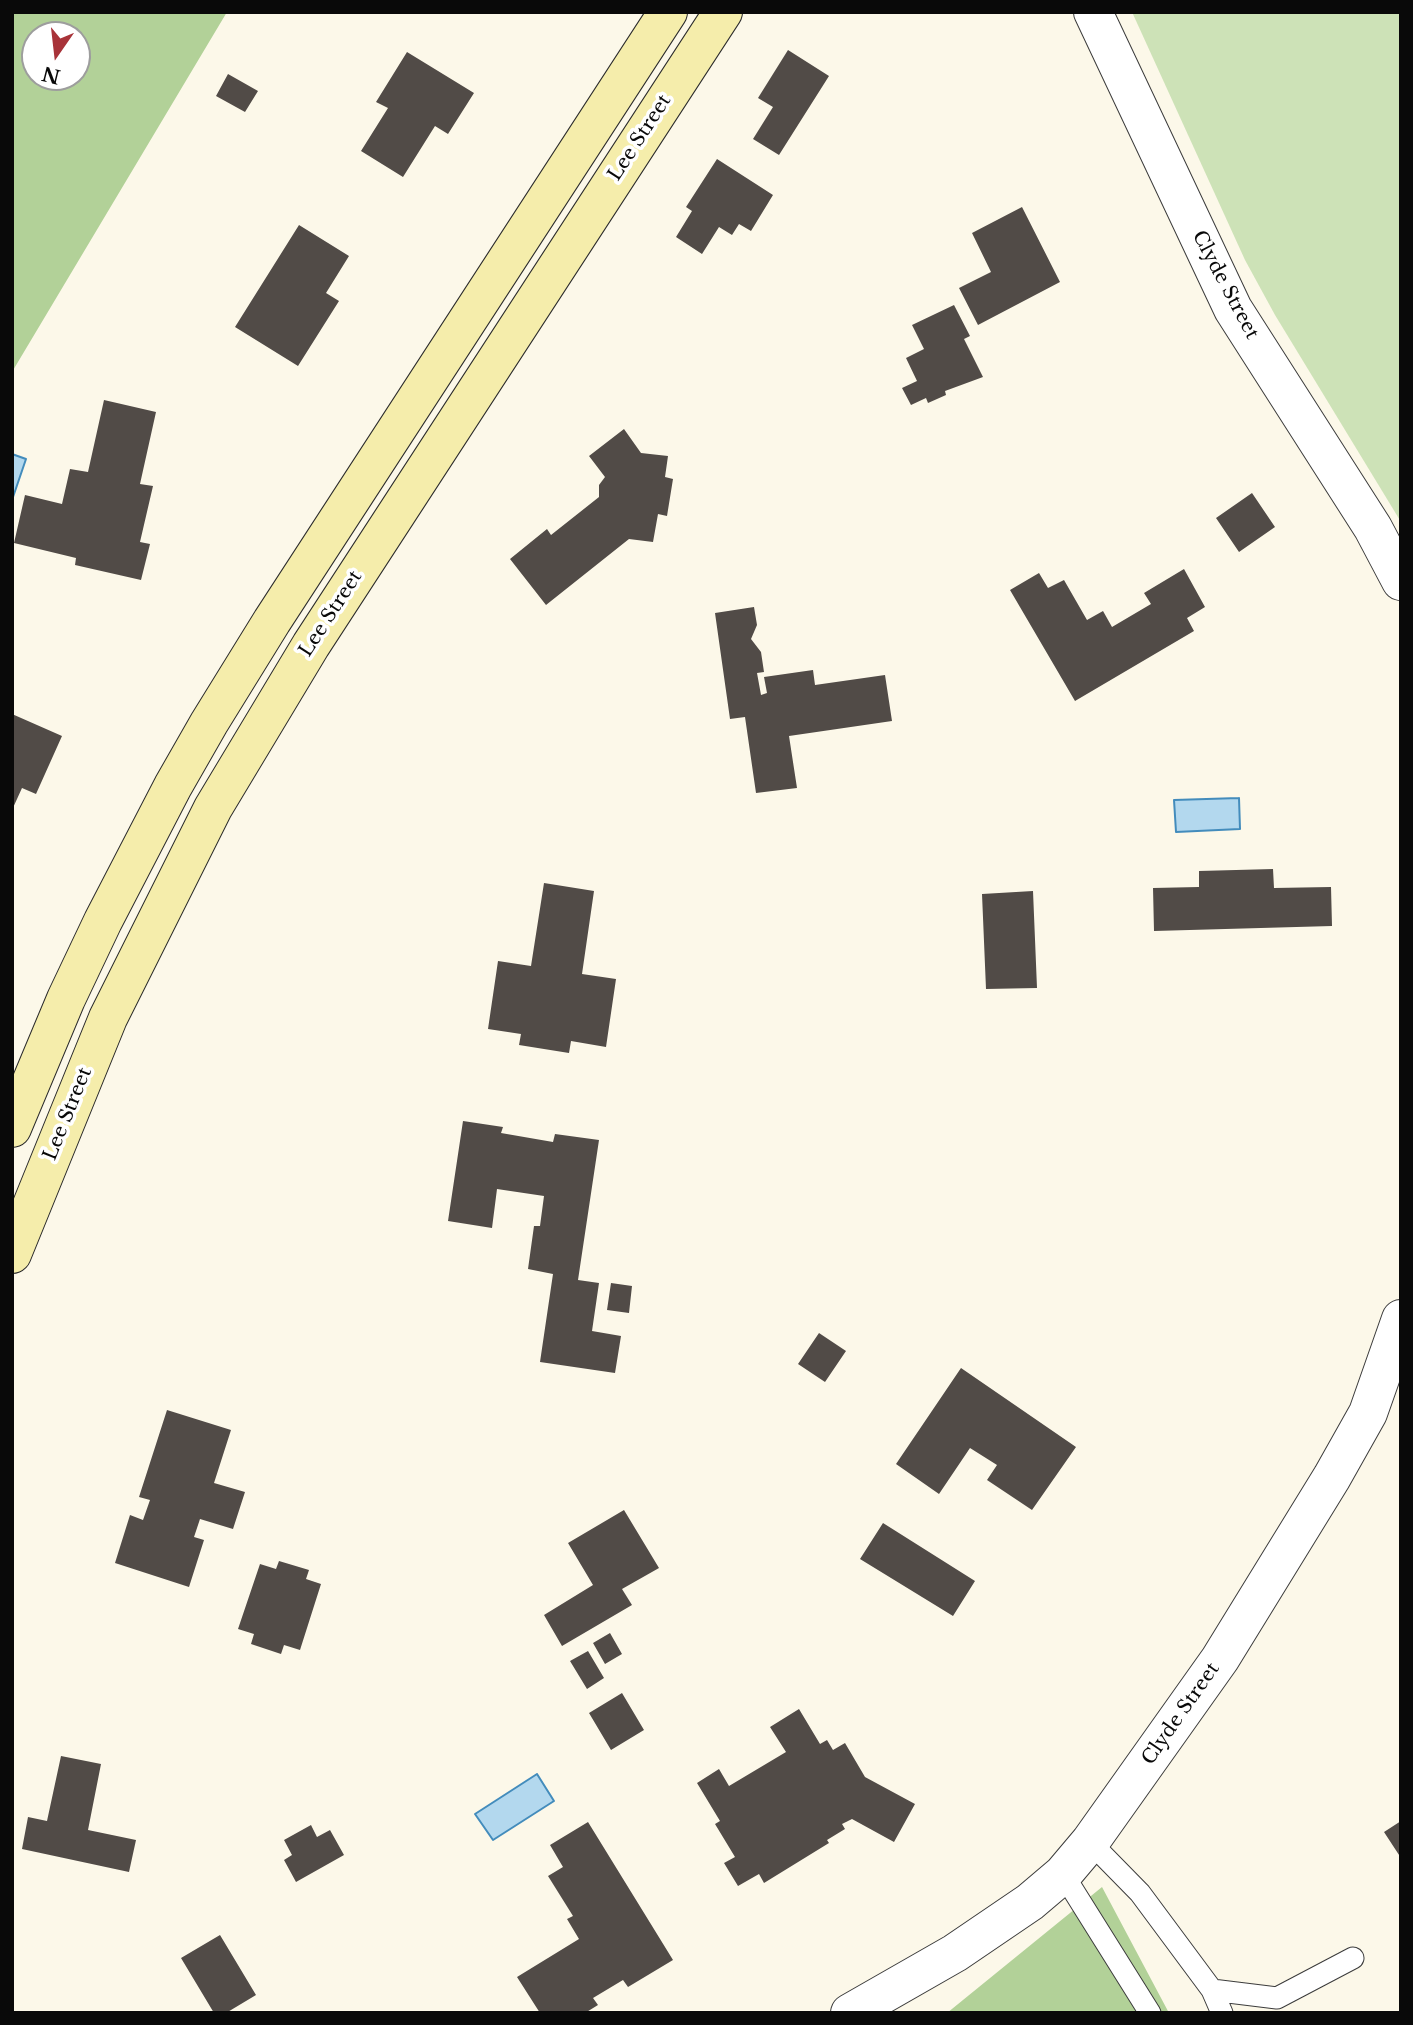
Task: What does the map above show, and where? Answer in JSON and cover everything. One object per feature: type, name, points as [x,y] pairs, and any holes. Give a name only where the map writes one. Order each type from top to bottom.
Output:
[{"type":"main road","points":[[12,1128],[97,934],[173,786],[209,723],[294,586],[668,12]]},
{"type":"main road","name":"Lee Street","points":[[12,1254],[107,1018],[213,808],[311,645],[723,12]]},
{"type":"street","name":"Clyde Street","points":[[1093,12],[1233,309],[1373,528],[1401,581]]},
{"type":"street","name":"Clyde Street","points":[[850,2013],[955,1953],[1030,1902],[1063,1874],[1090,1842],[1220,1659],[1332,1477],[1368,1413],[1397,1339]]},
{"type":"lane","points":[[1090,1842],[1140,1893],[1212,1990],[1222,2013]]},
{"type":"lane","points":[[1063,1874],[1150,2013]]},
{"type":"lane","points":[[1212,1990],[1277,1998],[1353,1958]]},
{"type":"green space","points":[[12,12],[227,12],[12,372]]},
{"type":"green space","points":[[1132,12],[1401,12],[1401,522],[1275,315],[1245,260]]},
{"type":"green space","points":[[1102,1887],[1169,2013],[947,2013]]},
{"type":"water","points":[[12,454],[26,459],[12,500]]},
{"type":"water","points":[[1239,798],[1240,829],[1176,832],[1174,800]]},
{"type":"water","points":[[537,1774],[554,1801],[493,1840],[475,1814]]},
{"type":"building","points":[[788,50],[829,76],[779,155],[753,139],[773,107],[758,98]]},
{"type":"building","points":[[407,52],[474,93],[448,134],[435,126],[403,177],[361,151],[388,108],[376,102]]},
{"type":"building","points":[[228,74],[258,91],[245,112],[216,96]]},
{"type":"building","points":[[717,159],[773,195],[751,231],[739,224],[732,235],[719,227],[702,254],[676,237],[692,211],[686,207]]},
{"type":"building","points":[[1022,207],[1060,282],[978,325],[959,288],[991,272],[972,233]]},
{"type":"building","points":[[299,225],[349,256],[326,293],[339,301],[298,366],[235,327]]},
{"type":"building","points":[[954,305],[970,336],[964,339],[983,377],[945,391],[946,395],[928,403],[926,398],[911,405],[902,388],[917,381],[906,358],[924,349],[912,325]]},
{"type":"building","points":[[104,400],[156,412],[140,484],[153,486],[140,542],[150,544],[141,580],[75,565],[76,558],[14,543],[25,495],[62,504],[70,469],[88,472]]},
{"type":"building","points":[[624,429],[641,453],[668,456],[665,477],[673,479],[667,516],[658,514],[653,542],[629,539],[546,605],[510,559],[547,529],[551,535],[599,497],[599,485],[605,477],[589,456]]},
{"type":"building","points":[[1252,493],[1275,527],[1239,552],[1216,518]]},
{"type":"building","points":[[1184,569],[1205,607],[1187,618],[1194,631],[1075,701],[1010,590],[1039,573],[1048,588],[1064,580],[1087,620],[1103,611],[1112,627],[1151,604],[1144,593]]},
{"type":"building","points":[[754,607],[757,625],[751,639],[761,652],[764,672],[757,673],[761,695],[767,693],[764,677],[813,670],[815,685],[885,675],[892,721],[789,736],[797,788],[756,793],[745,717],[730,719],[715,613]]},
{"type":"building","points":[[12,714],[62,736],[36,794],[22,788],[12,810]]},
{"type":"building","points":[[1273,869],[1274,888],[1331,887],[1332,926],[1154,931],[1153,888],[1199,887],[1199,871]]},
{"type":"building","points":[[544,883],[594,891],[582,974],[616,979],[606,1047],[571,1041],[569,1053],[519,1045],[521,1034],[488,1029],[498,961],[531,966]]},
{"type":"building","points":[[1033,891],[1037,988],[986,989],[982,894]]},
{"type":"building","points":[[463,1121],[503,1127],[501,1133],[553,1142],[555,1134],[599,1140],[578,1280],[599,1283],[592,1331],[621,1336],[615,1373],[540,1362],[553,1274],[528,1269],[534,1226],[540,1226],[544,1196],[497,1189],[492,1228],[448,1221]]},
{"type":"building","points":[[611,1283],[632,1286],[629,1313],[607,1310]]},
{"type":"building","points":[[819,1333],[846,1351],[825,1382],[798,1364]]},
{"type":"building","points":[[961,1368],[1076,1447],[1032,1510],[987,1480],[997,1465],[970,1448],[939,1494],[896,1464]]},
{"type":"building","points":[[167,1410],[231,1430],[214,1483],[245,1492],[233,1529],[200,1519],[194,1537],[204,1540],[189,1587],[115,1563],[130,1515],[143,1520],[150,1500],[139,1497]]},
{"type":"building","points":[[624,1510],[659,1568],[622,1589],[632,1605],[562,1646],[544,1615],[593,1585],[568,1543]]},
{"type":"building","points":[[883,1523],[975,1581],[953,1616],[860,1559]]},
{"type":"building","points":[[279,1561],[309,1570],[306,1579],[321,1584],[300,1650],[284,1645],[281,1654],[251,1644],[254,1634],[238,1629],[260,1564],[276,1569]]},
{"type":"building","points":[[610,1633],[622,1654],[605,1664],[593,1643]]},
{"type":"building","points":[[588,1651],[604,1678],[587,1689],[570,1661]]},
{"type":"building","points":[[622,1693],[644,1730],[611,1750],[589,1713]]},
{"type":"building","points":[[799,1709],[820,1744],[827,1740],[833,1750],[845,1743],[865,1777],[915,1804],[894,1842],[852,1819],[842,1824],[845,1829],[827,1840],[829,1843],[764,1883],[759,1874],[738,1886],[724,1863],[735,1857],[715,1824],[720,1821],[697,1783],[719,1769],[729,1786],[786,1752],[770,1727]]},
{"type":"building","points":[[61,1756],[101,1764],[88,1830],[136,1840],[129,1872],[22,1849],[28,1817],[47,1821]]},
{"type":"building","points":[[1401,1821],[1401,1858],[1384,1832]]},
{"type":"building","points":[[588,1822],[673,1960],[628,1987],[623,1980],[593,1998],[598,2005],[585,2013],[540,2013],[517,1977],[579,1939],[567,1919],[573,1916],[548,1876],[563,1867],[550,1845]]},
{"type":"building","points":[[311,1825],[317,1837],[330,1830],[344,1855],[296,1882],[284,1860],[292,1855],[284,1840]]},
{"type":"building","points":[[220,1935],[256,1995],[226,2013],[214,2013],[181,1958]]}]
